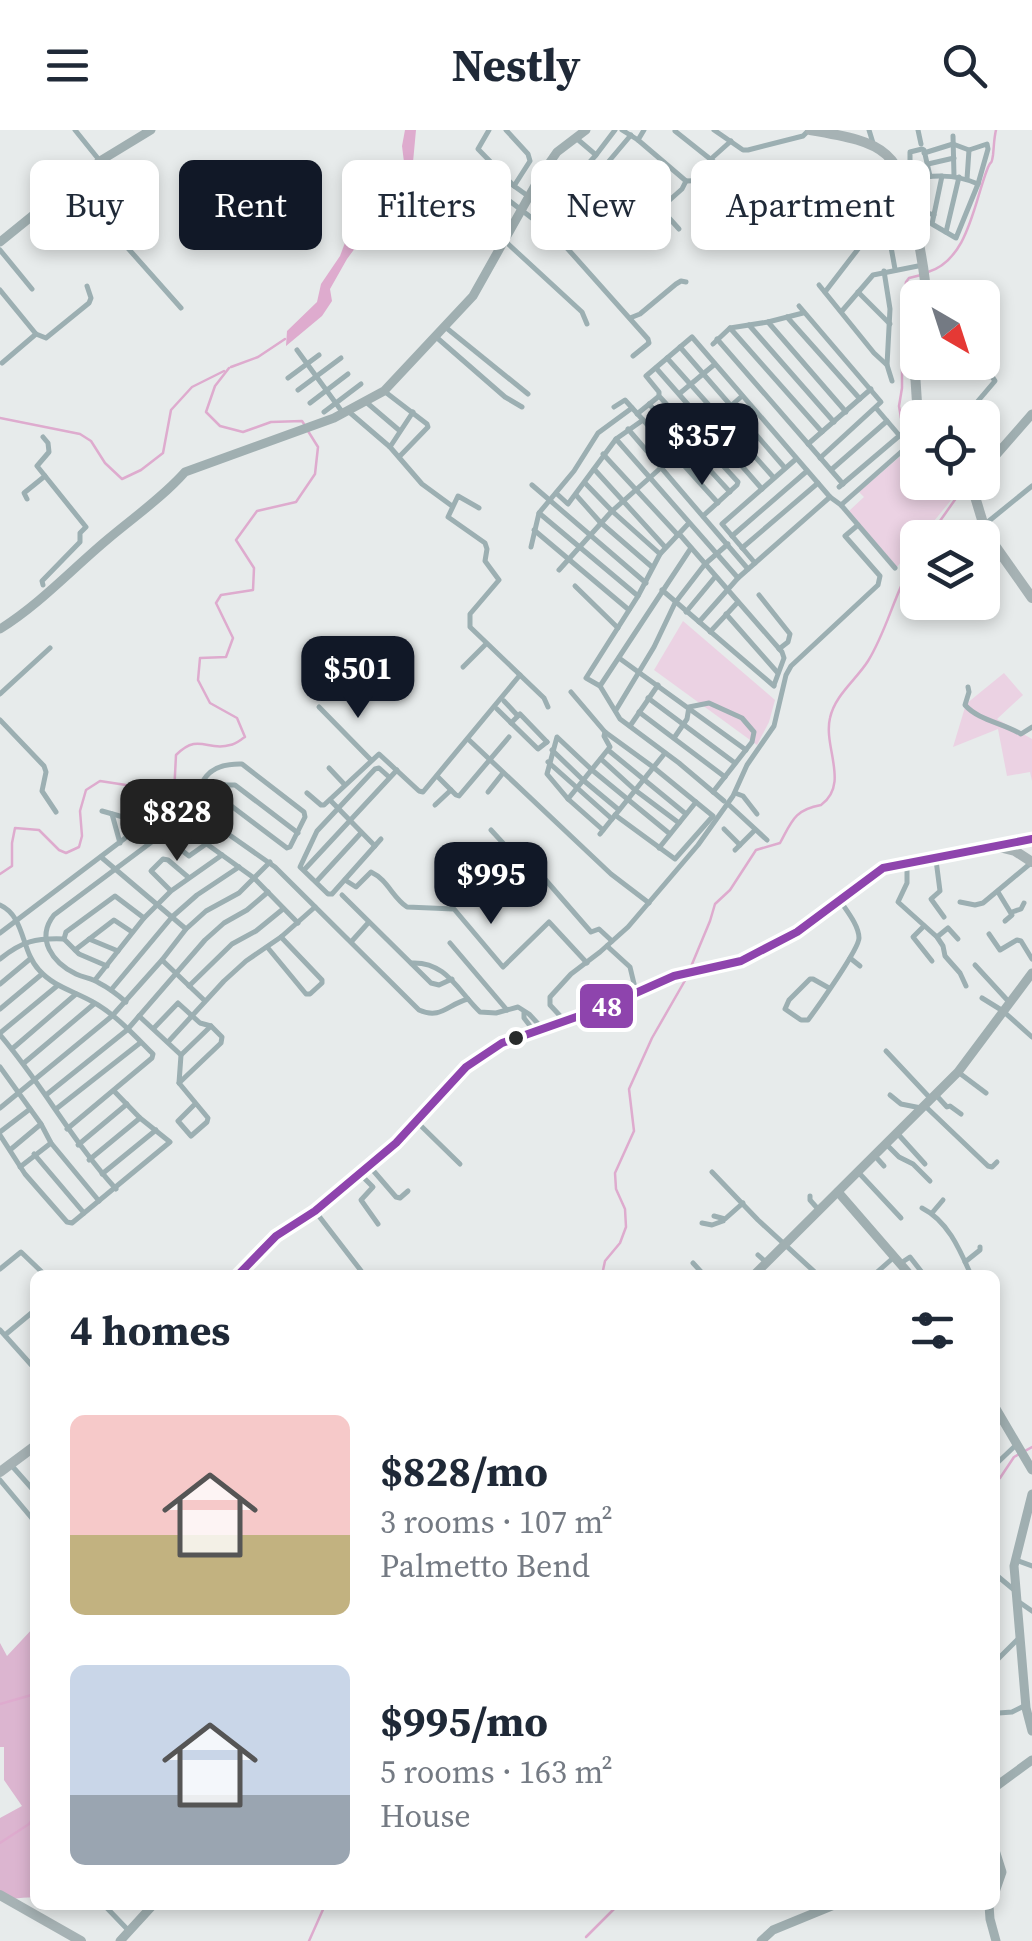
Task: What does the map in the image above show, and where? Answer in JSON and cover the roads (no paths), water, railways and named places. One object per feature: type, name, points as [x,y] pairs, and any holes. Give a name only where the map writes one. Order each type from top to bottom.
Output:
[{"type":"main road","points":[[809,130],[874,146],[893,160]]},
{"type":"main road","points":[[920,250],[924,280]]},
{"type":"main road","points":[[1000,555],[1032,598]]},
{"type":"main road","points":[[248,1270],[276,1236],[315,1212],[417,1122],[476,1059],[502,1043],[602,1008],[685,973],[733,964],[808,925],[878,870],[999,846],[1032,862]]},
{"type":"main road","points":[[5,1468],[30,1450]]},
{"type":"main road","points":[[0,1894],[81,1941]]},
{"type":"street","points":[[75,130],[98,160]]},
{"type":"street","points":[[103,160],[151,130]]},
{"type":"street","points":[[489,130],[478,149],[528,196]]},
{"type":"street","points":[[506,130],[530,160],[514,186]]},
{"type":"street","points":[[551,160],[586,130]]},
{"type":"street","points":[[591,160],[618,130],[638,140],[686,181],[713,178],[712,158],[675,131]]},
{"type":"street","points":[[638,140],[644,130]]},
{"type":"street","points":[[714,130],[743,150],[803,136],[809,130]]},
{"type":"street","points":[[869,130],[874,146]]},
{"type":"street","points":[[918,130],[921,144]]},
{"type":"street","points":[[610,160],[630,136]]},
{"type":"street","points":[[576,138],[596,154]]},
{"type":"street","points":[[953,140],[969,150]]},
{"type":"street","points":[[924,153],[953,140]]},
{"type":"street","points":[[953,140],[960,178]]},
{"type":"street","points":[[712,158],[731,141]]},
{"type":"street","points":[[942,176],[932,224],[956,238],[988,149],[987,144],[969,150]]},
{"type":"street","points":[[910,160],[909,153],[922,149],[927,160]]},
{"type":"street","points":[[946,232],[969,150]]},
{"type":"street","points":[[930,164],[954,158]]},
{"type":"street","points":[[930,176],[978,184]]},
{"type":"street","points":[[671,198],[686,181]]},
{"type":"street","points":[[511,229],[531,191]]},
{"type":"street","points":[[511,201],[531,217]]},
{"type":"street","points":[[930,214],[934,216]]},
{"type":"street","points":[[0,242],[30,218]]},
{"type":"street","points":[[671,220],[679,228]]},
{"type":"street","points":[[511,247],[582,312],[588,324]]},
{"type":"street","points":[[0,250],[32,289]]},
{"type":"street","points":[[130,250],[180,308]]},
{"type":"street","points":[[0,629],[171,488],[185,472],[296,432],[384,391],[473,296],[500,250]]},
{"type":"street","points":[[569,250],[649,341],[633,356]]},
{"type":"street","points":[[825,292],[857,250]]},
{"type":"street","points":[[891,250],[895,269]]},
{"type":"street","points":[[842,312],[870,277],[895,269],[923,271]]},
{"type":"street","points":[[884,271],[890,298],[887,365],[892,381]]},
{"type":"street","points":[[630,318],[680,281],[686,282]]},
{"type":"street","points":[[819,285],[887,365]]},
{"type":"street","points":[[0,290],[36,334],[46,338],[89,303],[92,298],[87,286]]},
{"type":"street","points":[[858,292],[890,324]]},
{"type":"street","points":[[900,432],[887,421],[872,390],[801,309],[787,317],[730,328],[715,341],[832,470],[841,486],[900,434]]},
{"type":"street","points":[[787,317],[860,400]]},
{"type":"street","points":[[768,322],[846,412]]},
{"type":"street","points":[[749,325],[834,422]]},
{"type":"street","points":[[444,326],[528,394]]},
{"type":"street","points":[[730,328],[822,432]]},
{"type":"street","points":[[2,362],[36,334]]},
{"type":"street","points":[[436,336],[505,397],[522,407]]},
{"type":"street","points":[[703,516],[738,482],[659,396],[646,376],[692,337],[896,568]]},
{"type":"street","points":[[680,347],[785,468]]},
{"type":"street","points":[[297,350],[345,412],[390,447],[422,484],[452,507]]},
{"type":"street","points":[[288,378],[319,355]]},
{"type":"street","points":[[298,390],[341,358]]},
{"type":"street","points":[[668,358],[774,478]]},
{"type":"street","points":[[678,394],[715,364]]},
{"type":"street","points":[[656,368],[762,489]]},
{"type":"street","points":[[310,402],[348,374]]},
{"type":"street","points":[[979,400],[995,380]]},
{"type":"street","points":[[324,412],[361,384]]},
{"type":"street","points":[[808,444],[872,390]]},
{"type":"street","points":[[384,391],[428,427],[399,457]]},
{"type":"street","points":[[531,547],[539,513],[598,433],[637,414],[659,396]]},
{"type":"street","points":[[558,570],[623,500],[742,396]]},
{"type":"street","points":[[614,406],[625,400],[718,502]]},
{"type":"street","points":[[366,402],[400,430]]},
{"type":"street","points":[[649,404],[730,492]]},
{"type":"street","points":[[820,458],[879,405]]},
{"type":"street","points":[[390,447],[412,412]]},
{"type":"street","points":[[556,493],[568,504],[637,414]]},
{"type":"street","points":[[1000,451],[1032,414]]},
{"type":"street","points":[[832,470],[887,421]]},
{"type":"street","points":[[628,429],[748,569]]},
{"type":"street","points":[[43,436],[48,452],[37,466],[86,527],[79,535],[80,542],[42,580],[45,589]]},
{"type":"street","points":[[616,439],[738,578]]},
{"type":"street","points":[[841,505],[900,452]]},
{"type":"street","points":[[604,454],[779,649],[784,658],[774,685]]},
{"type":"street","points":[[755,562],[722,524],[796,458]]},
{"type":"street","points":[[594,469],[665,547]]},
{"type":"street","points":[[732,536],[807,471]]},
{"type":"street","points":[[27,499],[24,492],[45,476]]},
{"type":"street","points":[[585,482],[660,554]]},
{"type":"street","points":[[742,548],[818,483]]},
{"type":"street","points":[[532,485],[646,583]]},
{"type":"street","points":[[990,520],[1032,486]]},
{"type":"street","points":[[576,495],[600,522],[652,567]]},
{"type":"street","points":[[479,508],[460,496],[448,518],[485,543],[485,561],[499,580],[468,619],[473,632],[520,674],[548,706]]},
{"type":"street","points":[[699,622],[738,578],[830,497]]},
{"type":"street","points":[[539,513],[638,596]]},
{"type":"street","points":[[689,523],[660,554],[586,678],[600,686],[615,712],[630,726],[767,840]]},
{"type":"street","points":[[565,1021],[550,1005],[550,997],[570,974],[610,944],[698,845],[774,726],[786,675],[797,658],[878,585],[880,576],[845,536],[858,525]]},
{"type":"street","points":[[534,530],[629,610]]},
{"type":"street","points":[[615,712],[654,647],[675,602],[705,564],[728,544]]},
{"type":"street","points":[[600,686],[691,548]]},
{"type":"street","points":[[686,612],[716,577]]},
{"type":"street","points":[[575,586],[618,628]]},
{"type":"street","points":[[662,590],[782,692]]},
{"type":"street","points":[[759,594],[790,634],[788,642],[779,649]]},
{"type":"street","points":[[710,632],[738,602]]},
{"type":"street","points":[[726,614],[778,672]]},
{"type":"street","points":[[462,667],[486,644]]},
{"type":"street","points":[[0,694],[50,648]]},
{"type":"street","points":[[619,658],[746,750]]},
{"type":"street","points":[[306,792],[321,805],[381,754],[422,792],[520,674]]},
{"type":"street","points":[[630,726],[658,685]]},
{"type":"street","points":[[968,686],[964,705],[970,712],[1021,734],[1032,727]]},
{"type":"street","points":[[548,762],[576,789],[676,859],[713,816],[606,732],[572,692]]},
{"type":"street","points":[[648,698],[735,763]]},
{"type":"street","points":[[504,701],[616,815]]},
{"type":"street","points":[[690,708],[709,703],[744,720],[754,732],[746,750],[712,792]]},
{"type":"street","points":[[319,707],[371,760]]},
{"type":"street","points":[[674,738],[690,708]]},
{"type":"street","points":[[497,709],[538,750],[551,746]]},
{"type":"street","points":[[639,712],[725,777]]},
{"type":"street","points":[[511,723],[518,716]]},
{"type":"street","points":[[0,720],[44,766],[42,791],[56,812]]},
{"type":"street","points":[[568,799],[608,750],[606,732]]},
{"type":"street","points":[[437,776],[459,796],[509,737]]},
{"type":"street","points":[[665,753],[644,780],[627,800],[602,832],[547,774],[556,737],[627,800],[670,834]]},
{"type":"street","points":[[468,739],[611,874],[648,903]]},
{"type":"street","points":[[608,750],[686,814]]},
{"type":"street","points":[[600,759],[679,823]]},
{"type":"street","points":[[126,1002],[95,980],[70,971],[48,949],[47,924],[54,915],[179,824],[193,811],[201,783],[214,769],[242,764],[304,812],[305,817],[287,848],[201,783]]},
{"type":"street","points":[[381,839],[330,895],[300,865],[314,836],[378,767],[389,777]]},
{"type":"street","points":[[329,768],[345,786]]},
{"type":"street","points":[[304,870],[397,770]]},
{"type":"street","points":[[488,792],[503,773]]},
{"type":"street","points":[[217,794],[225,786],[236,785],[298,833]]},
{"type":"street","points":[[435,805],[451,790]]},
{"type":"street","points":[[734,793],[743,796],[757,814]]},
{"type":"street","points":[[330,800],[375,846]]},
{"type":"street","points":[[658,848],[696,802]]},
{"type":"street","points":[[102,810],[166,833],[189,856],[206,844]]},
{"type":"street","points":[[193,811],[270,862],[419,1010],[437,1014],[468,999]]},
{"type":"street","points":[[112,814],[120,843]]},
{"type":"street","points":[[0,933],[145,823]]},
{"type":"street","points":[[179,824],[254,878],[298,923]]},
{"type":"street","points":[[724,829],[737,847],[756,830]]},
{"type":"street","points":[[491,830],[515,856],[530,862],[591,932],[599,929],[630,967],[636,992]]},
{"type":"street","points":[[316,882],[362,833]]},
{"type":"street","points":[[999,846],[1032,839]]},
{"type":"street","points":[[95,980],[171,891],[222,855]]},
{"type":"street","points":[[101,857],[186,929]]},
{"type":"street","points":[[936,857],[940,890],[931,900],[944,917]]},
{"type":"street","points":[[171,891],[151,871],[166,858],[188,877]]},
{"type":"street","points":[[1,1105],[112,1016],[186,929],[232,898],[270,862]]},
{"type":"street","points":[[907,862],[908,878],[898,902],[926,925],[966,986]]},
{"type":"street","points":[[960,902],[980,904],[1032,862]]},
{"type":"street","points":[[111,990],[172,917],[238,866]]},
{"type":"street","points":[[345,880],[356,887],[371,872],[380,876],[406,907],[454,909],[503,968],[549,922],[587,964]]},
{"type":"street","points":[[46,1095],[126,1030],[206,940],[268,892]]},
{"type":"street","points":[[998,892],[1012,912],[1005,921]]},
{"type":"street","points":[[342,895],[434,984],[452,979]]},
{"type":"street","points":[[64,938],[66,932],[113,896],[144,918]]},
{"type":"street","points":[[829,988],[810,979],[785,1009],[806,1021],[850,958],[858,944],[859,934],[840,901]]},
{"type":"street","points":[[1012,912],[1024,903]]},
{"type":"street","points":[[0,905],[16,918],[21,944],[42,974],[95,1003],[153,1054],[67,1129]]},
{"type":"street","points":[[168,1042],[246,960],[282,937],[316,907]]},
{"type":"street","points":[[189,986],[232,944],[284,908]]},
{"type":"street","points":[[74,950],[115,920],[132,933]]},
{"type":"street","points":[[352,942],[369,922]]},
{"type":"street","points":[[926,925],[913,937],[932,962]]},
{"type":"street","points":[[936,938],[948,928],[958,939]]},
{"type":"street","points":[[990,934],[1000,950],[1020,941],[1032,959]]},
{"type":"street","points":[[267,948],[310,994],[322,980],[282,937]]},
{"type":"street","points":[[0,959],[21,944],[64,938]]},
{"type":"street","points":[[64,938],[74,950],[107,966]]},
{"type":"street","points":[[89,939],[118,951]]},
{"type":"street","points":[[451,946],[507,1010]]},
{"type":"street","points":[[850,958],[860,966]]},
{"type":"street","points":[[0,984],[30,959]]},
{"type":"street","points":[[162,960],[205,1001]]},
{"type":"street","points":[[410,963],[436,967],[452,979],[480,1012],[496,1013],[518,1007],[529,1014],[538,1030]]},
{"type":"street","points":[[976,965],[1032,1037]]},
{"type":"street","points":[[0,1009],[42,974]]},
{"type":"street","points":[[761,1270],[958,1072],[1032,974]]},
{"type":"street","points":[[58,986],[0,1034],[24,1063],[78,1146],[116,1189]]},
{"type":"street","points":[[12,1049],[76,994]]},
{"type":"street","points":[[982,998],[1006,1006]]},
{"type":"street","points":[[24,1063],[95,1003]]},
{"type":"street","points":[[154,1028],[178,1003],[222,1037],[221,1043],[179,1084]]},
{"type":"street","points":[[139,1016],[181,1055]]},
{"type":"street","points":[[196,1104],[178,1121],[191,1136],[208,1120],[196,1104],[179,1084],[181,1055],[210,1026]]},
{"type":"street","points":[[56,1110],[141,1042]]},
{"type":"street","points":[[886,1050],[988,1166],[997,1162]]},
{"type":"street","points":[[0,1067],[51,1143],[100,1202]]},
{"type":"street","points":[[958,1072],[986,1093]]},
{"type":"street","points":[[30,1109],[0,1134],[20,1167],[70,1224],[168,1145],[168,1139],[114,1091]]},
{"type":"street","points":[[890,1095],[904,1105],[928,1102],[950,1106],[961,1114]]},
{"type":"street","points":[[78,1146],[127,1104]]},
{"type":"street","points":[[90,1160],[140,1118]]},
{"type":"street","points":[[417,1122],[460,1164]]},
{"type":"street","points":[[10,1150],[41,1124]]},
{"type":"street","points":[[102,1174],[156,1130]]},
{"type":"street","points":[[898,1133],[925,1164]]},
{"type":"street","points":[[20,1167],[51,1143]]},
{"type":"street","points":[[886,1144],[930,1181]]},
{"type":"street","points":[[34,1154],[85,1213]]},
{"type":"street","points":[[874,1156],[884,1166]]},
{"type":"street","points":[[364,1170],[396,1197],[408,1191]]},
{"type":"street","points":[[364,1170],[372,1187],[360,1200],[378,1224]]},
{"type":"street","points":[[712,1172],[813,1270]]},
{"type":"street","points":[[859,1172],[901,1218]]},
{"type":"street","points":[[838,1192],[906,1270]]},
{"type":"street","points":[[810,1196],[820,1211]]},
{"type":"street","points":[[932,1213],[943,1200]]},
{"type":"street","points":[[702,1223],[712,1225],[725,1219],[742,1204]]},
{"type":"street","points":[[922,1208],[932,1213],[952,1236],[969,1270]]},
{"type":"street","points":[[315,1212],[360,1270]]},
{"type":"street","points":[[714,1216],[725,1219]]},
{"type":"street","points":[[965,1262],[980,1246]]},
{"type":"street","points":[[0,1269],[21,1252],[40,1270]]},
{"type":"street","points":[[758,1255],[767,1263]]},
{"type":"street","points":[[881,1270],[898,1259],[910,1257],[920,1270]]},
{"type":"street","points":[[693,1263],[699,1270]]},
{"type":"street","points":[[30,1313],[3,1332],[30,1363]]},
{"type":"street","points":[[1000,1415],[1032,1470]]},
{"type":"street","points":[[1000,1462],[1021,1449]]},
{"type":"street","points":[[5,1468],[30,1488]]},
{"type":"street","points":[[0,1480],[30,1516]]},
{"type":"street","points":[[1032,1494],[1015,1559],[1032,1732]]},
{"type":"street","points":[[1015,1559],[1032,1566]]},
{"type":"street","points":[[1000,1579],[1032,1611]]},
{"type":"street","points":[[1000,1657],[1020,1636]]},
{"type":"street","points":[[1000,1713],[1029,1710]]},
{"type":"street","points":[[1000,1783],[1032,1760]]},
{"type":"street","points":[[109,1910],[130,1931]]},
{"type":"street","points":[[120,1941],[149,1910]]},
{"type":"street","points":[[761,1941],[773,1930],[822,1910]]},
{"type":"street","points":[[989,1910],[996,1941]]},
{"type":"waterway","points":[[928,272],[952,256],[968,229],[992,161],[996,130]]},
{"type":"waterway","points":[[900,400],[906,282],[921,275]]},
{"type":"waterway","points":[[231,367],[258,357],[285,339]]},
{"type":"waterway","points":[[229,368],[215,386],[206,412],[220,426],[243,432],[271,422],[304,424]]},
{"type":"waterway","points":[[0,418],[80,434],[91,441],[105,463],[122,479],[163,453],[171,410],[192,387],[224,371]]},
{"type":"waterway","points":[[900,400],[900,412]]},
{"type":"waterway","points":[[0,874],[12,866],[15,828],[39,830],[66,853],[79,847],[80,811],[86,790],[100,781],[126,785],[161,800],[174,794],[176,755],[184,748],[234,744],[245,737],[237,718],[210,703],[198,680],[200,658],[226,657],[233,638],[216,603],[221,595],[253,590],[254,568],[236,540],[257,511],[296,502],[315,474],[318,447],[308,431]]},
{"type":"waterway","points":[[941,520],[955,500]]},
{"type":"waterway","points":[[690,969],[715,904],[730,890],[756,850],[780,843],[799,813],[821,805],[834,787],[830,718],[841,695],[875,648],[900,588]]},
{"type":"waterway","points":[[603,1270],[626,1227],[615,1173],[634,1131],[629,1089],[652,1038],[687,977]]},
{"type":"waterway","points":[[1000,1478],[1014,1457],[1032,1447]]},
{"type":"waterway","points":[[0,1704],[30,1695]]},
{"type":"waterway","points":[[0,1843],[30,1823]]},
{"type":"waterway","points":[[309,1941],[323,1910]]},
{"type":"waterway","points":[[586,1937],[613,1910]]}]
